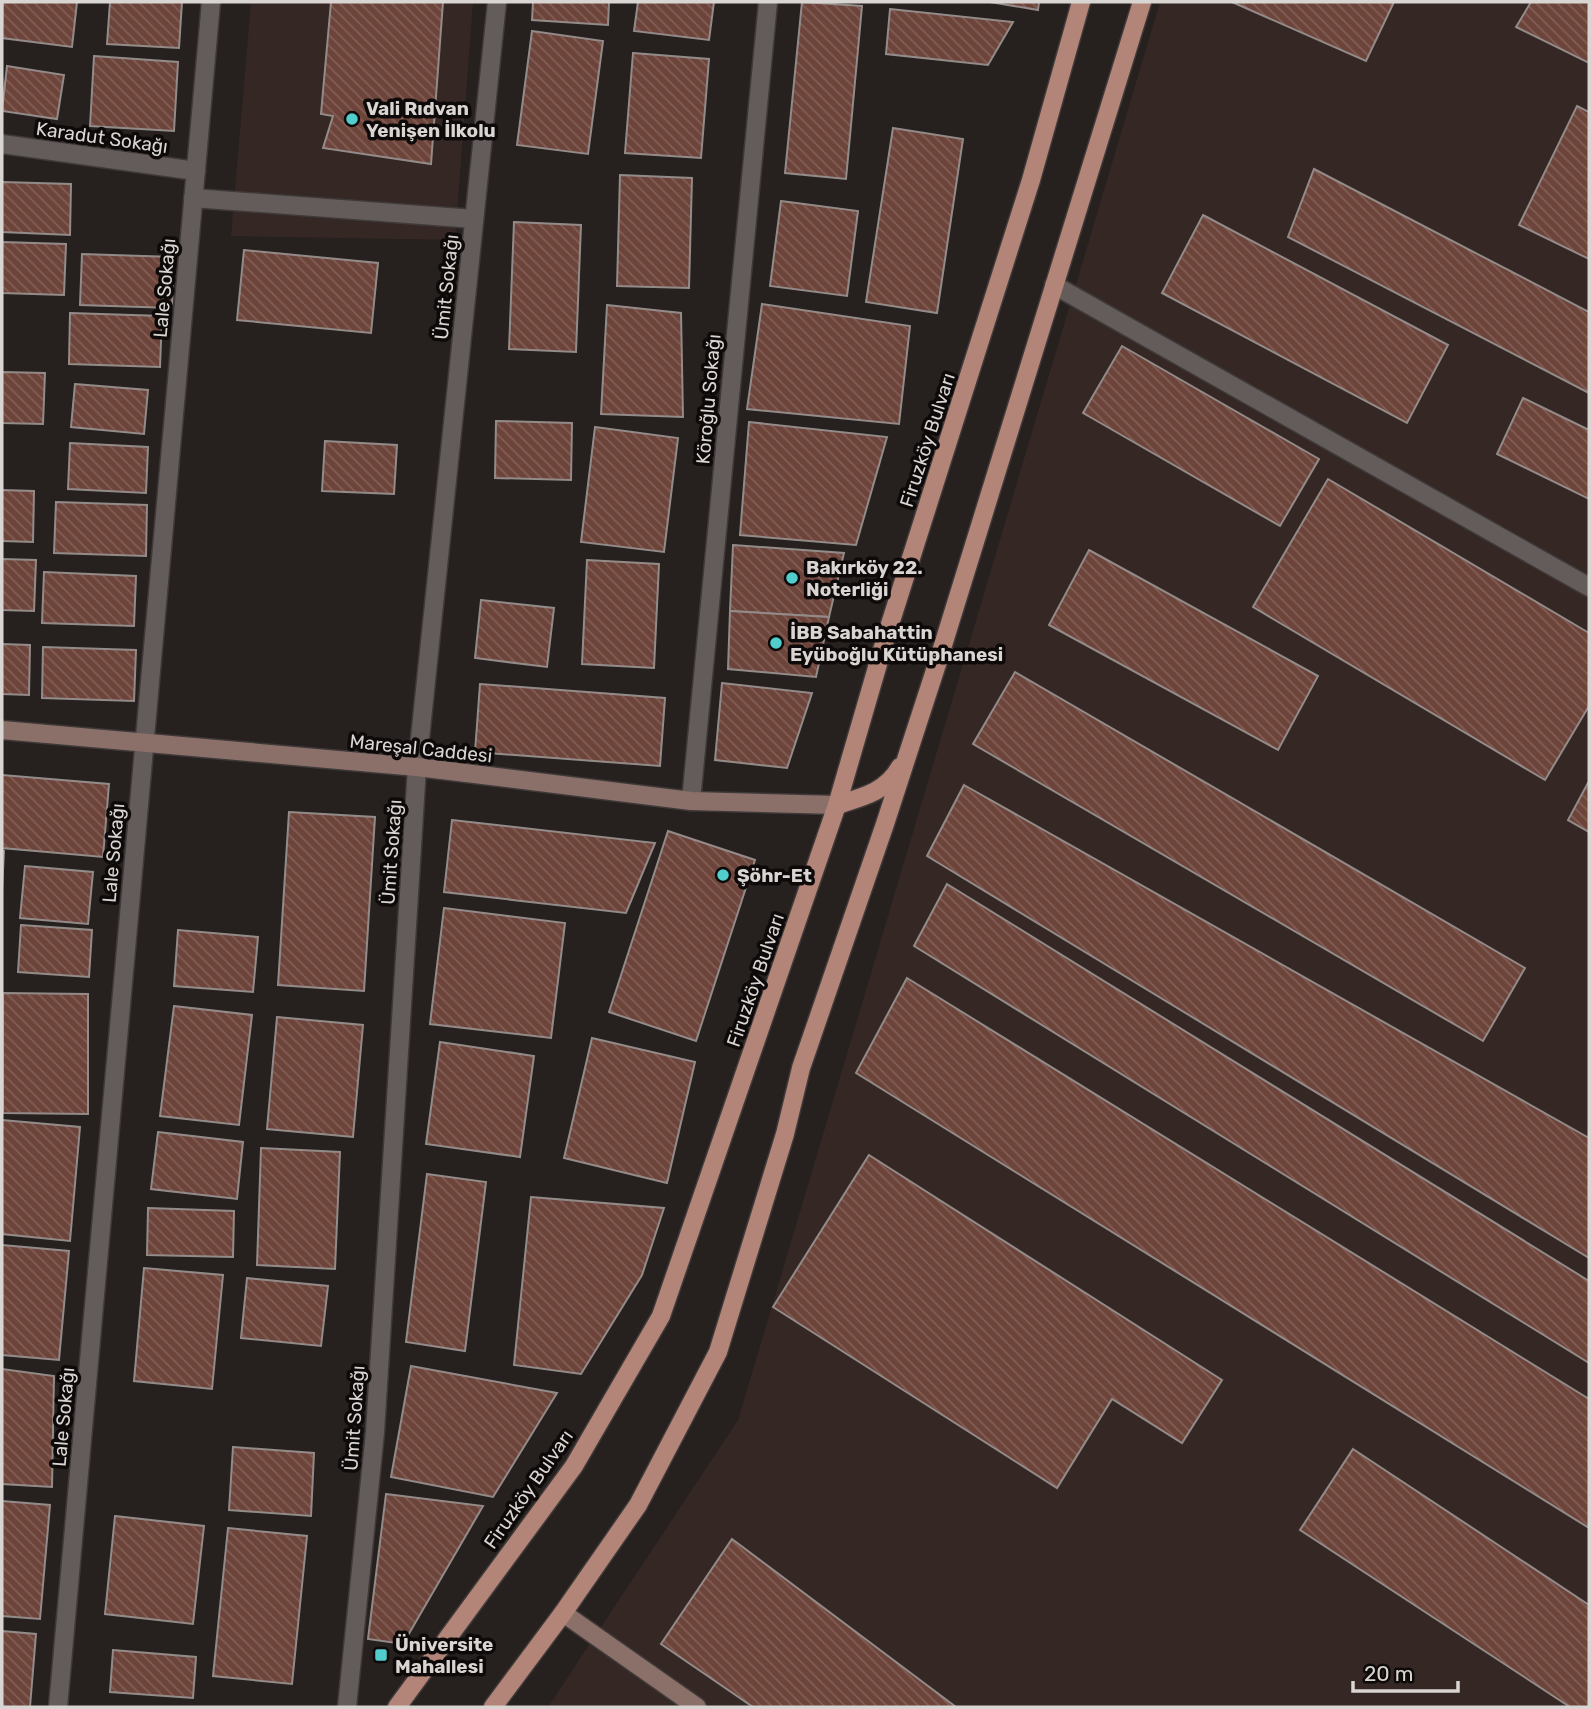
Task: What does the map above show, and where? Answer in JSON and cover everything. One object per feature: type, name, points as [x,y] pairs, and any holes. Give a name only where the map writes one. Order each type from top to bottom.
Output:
[{"type":"main road","name":"Firuzköy Bulvarı","points":[[397,1707],[574,1466],[661,1315],[837,805],[885,640],[1031,180],[1081,2]]},
{"type":"main road","points":[[493,1707],[638,1505],[718,1352],[785,1134],[801,1068],[910,747],[1142,2]]},
{"type":"main road","points":[[837,805],[874,794],[893,779],[910,747]]},
{"type":"street","name":"Lale Sokağı","points":[[58,1707],[211,2]]},
{"type":"street","name":"Ümit Sokağı","points":[[347,1707],[375,1432],[417,767],[497,2]]},
{"type":"street","name":"Köroğlu Sokağı","points":[[691,801],[768,2]]},
{"type":"street","name":"Karadut Sokağı","points":[[2,145],[195,171]]},
{"type":"street","points":[[193,198],[474,219]]},
{"type":"street","points":[[1054,285],[1589,587]]},
{"type":"street","name":"Mareşal Caddesi","points":[[2,730],[417,767],[691,801],[837,805]]},
{"type":"street","points":[[563,1613],[697,1707]]},
{"type":"shaded area","name":"Vali Rıdvan Yenişen İlkolu","points":[[251,2],[473,2],[455,240],[231,236]]},
{"type":"shaded area","points":[[1160,2],[1589,2],[1589,1707],[548,1707],[738,1420]]},
{"type":"building","points":[[3,2],[77,2],[72,47],[2,38]]},
{"type":"building","points":[[110,2],[182,2],[179,48],[107,44]]},
{"type":"building","points":[[331,2],[443,2],[431,164],[323,148],[333,116],[321,114]]},
{"type":"building","points":[[533,2],[609,2],[608,25],[532,20]]},
{"type":"building","points":[[638,2],[714,2],[709,40],[634,31]]},
{"type":"building","points":[[802,2],[862,6],[846,179],[785,173]]},
{"type":"building","points":[[990,2],[1039,2],[1038,10]]},
{"type":"building","points":[[1232,2],[1394,2],[1366,61]]},
{"type":"building","points":[[1531,2],[1589,2],[1589,63],[1516,27]]},
{"type":"building","points":[[890,9],[1013,22],[988,65],[886,54]]},
{"type":"building","points":[[532,31],[603,41],[588,154],[517,145]]},
{"type":"building","points":[[633,53],[709,59],[701,158],[625,153]]},
{"type":"building","points":[[94,56],[178,62],[174,131],[90,126]]},
{"type":"building","points":[[7,66],[64,75],[57,119],[2,111]]},
{"type":"building","points":[[1577,106],[1589,112],[1589,259],[1519,225]]},
{"type":"building","points":[[893,128],[963,139],[937,313],[866,302]]},
{"type":"building","points":[[1314,169],[1589,312],[1589,393],[1288,237]]},
{"type":"building","points":[[620,175],[692,178],[689,288],[617,286]]},
{"type":"building","points":[[2,182],[71,184],[70,235],[2,232]]},
{"type":"building","points":[[781,201],[858,211],[847,296],[770,286]]},
{"type":"building","points":[[1203,215],[1448,345],[1407,423],[1162,293]]},
{"type":"building","points":[[514,222],[581,225],[576,352],[509,349]]},
{"type":"building","points":[[2,242],[66,244],[64,295],[2,293]]},
{"type":"building","points":[[244,250],[378,263],[371,333],[237,320]]},
{"type":"building","points":[[82,254],[174,257],[172,308],[80,305]]},
{"type":"building","points":[[762,304],[910,326],[899,424],[747,409]]},
{"type":"building","points":[[607,305],[681,313],[683,417],[601,414]]},
{"type":"building","points":[[70,313],[162,316],[160,367],[69,364]]},
{"type":"building","points":[[1122,346],[1319,459],[1280,526],[1083,413]]},
{"type":"building","points":[[2,372],[45,373],[43,424],[2,423]]},
{"type":"building","points":[[75,384],[148,390],[144,434],[71,427]]},
{"type":"building","points":[[1523,398],[1589,430],[1589,499],[1497,454]]},
{"type":"building","points":[[496,421],[572,423],[571,480],[495,478]]},
{"type":"building","points":[[749,422],[887,437],[856,545],[740,535]]},
{"type":"building","points":[[595,427],[678,438],[664,552],[581,542]]},
{"type":"building","points":[[325,441],[397,445],[394,494],[322,491]]},
{"type":"building","points":[[70,443],[148,447],[146,493],[68,489]]},
{"type":"building","points":[[1328,479],[1589,633],[1589,706],[1545,780],[1253,607]]},
{"type":"building","points":[[2,490],[34,491],[33,542],[2,541]]},
{"type":"building","points":[[56,502],[147,505],[146,556],[54,553]]},
{"type":"building","points":[[733,545],[844,553],[829,617],[730,611]]},
{"type":"building","points":[[1089,550],[1318,676],[1278,750],[1049,625]]},
{"type":"building","points":[[2,559],[36,560],[34,611],[2,610]]},
{"type":"building","points":[[587,560],[659,564],[654,668],[582,664]]},
{"type":"building","points":[[44,572],[136,576],[134,626],[42,623]]},
{"type":"building","points":[[481,600],[554,608],[547,667],[475,658]]},
{"type":"building","name":"İBB Sabahattin Eyüboğlu Kütüphanesi","points":[[730,611],[829,617],[816,677],[728,669]]},
{"type":"building","points":[[2,644],[30,645],[29,695],[2,694]]},
{"type":"building","points":[[43,647],[136,650],[134,701],[42,698]]},
{"type":"building","points":[[1015,672],[1525,968],[1483,1041],[973,744]]},
{"type":"building","points":[[722,683],[812,693],[787,768],[715,760]]},
{"type":"building","points":[[480,684],[665,698],[660,766],[475,752]]},
{"type":"building","points":[[2,775],[109,784],[103,857],[2,848]]},
{"type":"building","points":[[1589,781],[1589,832],[1568,820]]},
{"type":"building","points":[[964,785],[1589,1138],[1589,1258],[927,856]]},
{"type":"building","points":[[289,812],[375,817],[364,991],[278,985]]},
{"type":"building","points":[[452,820],[655,843],[626,913],[444,892]]},
{"type":"building","points":[[668,831],[755,860],[696,1041],[609,1012]]},
{"type":"building","points":[[2,851],[4,851],[2,891]]},
{"type":"building","points":[[25,866],[93,872],[88,924],[20,918]]},
{"type":"building","points":[[947,884],[1589,1281],[1589,1363],[914,946]]},
{"type":"building","points":[[444,908],[565,923],[551,1038],[430,1024]]},
{"type":"building","points":[[21,925],[92,930],[89,977],[18,972]]},
{"type":"building","points":[[178,930],[258,937],[253,992],[174,986]]},
{"type":"building","points":[[907,978],[1589,1399],[1589,1528],[856,1073]]},
{"type":"building","points":[[3,993],[88,994],[88,1114],[3,1113]]},
{"type":"building","points":[[174,1006],[252,1015],[239,1125],[160,1116]]},
{"type":"building","points":[[277,1017],[363,1025],[353,1137],[267,1129]]},
{"type":"building","points":[[592,1038],[695,1062],[667,1183],[564,1158]]},
{"type":"building","points":[[440,1042],[534,1056],[520,1157],[426,1144]]},
{"type":"building","points":[[2,1120],[80,1127],[70,1241],[2,1234]]},
{"type":"building","points":[[158,1132],[243,1142],[237,1199],[151,1189]]},
{"type":"building","points":[[261,1148],[340,1152],[335,1269],[257,1265]]},
{"type":"building","points":[[869,1155],[1222,1380],[1182,1443],[1112,1399],[1057,1488],[773,1307]]},
{"type":"building","points":[[427,1174],[486,1182],[465,1351],[406,1342]]},
{"type":"building","points":[[531,1197],[664,1208],[642,1275],[581,1374],[514,1365]]},
{"type":"building","points":[[148,1208],[234,1211],[233,1257],[147,1255]]},
{"type":"building","points":[[2,1245],[69,1251],[59,1360],[2,1355]]},
{"type":"building","points":[[144,1268],[223,1275],[212,1389],[134,1381]]},
{"type":"building","points":[[247,1278],[328,1286],[321,1346],[241,1338]]},
{"type":"building","points":[[411,1366],[557,1393],[493,1497],[391,1477]]},
{"type":"building","points":[[2,1369],[54,1376],[52,1487],[2,1484]]},
{"type":"building","points":[[233,1447],[314,1453],[311,1516],[229,1510]]},
{"type":"building","points":[[1353,1449],[1589,1605],[1589,1707],[1570,1707],[1300,1530]]},
{"type":"building","points":[[386,1494],[483,1506],[403,1644],[368,1639]]},
{"type":"building","points":[[2,1501],[50,1505],[40,1619],[2,1616]]},
{"type":"building","points":[[115,1516],[204,1526],[193,1624],[105,1614]]},
{"type":"building","points":[[228,1528],[307,1536],[292,1684],[213,1676]]},
{"type":"building","points":[[732,1539],[956,1707],[753,1707],[661,1644]]},
{"type":"building","points":[[2,1631],[36,1634],[30,1707],[2,1707]]},
{"type":"building","points":[[113,1650],[196,1657],[193,1698],[110,1692]]},
{"type":"place","name":"Vali Rıdvan Yenişen İlkolu","points":[[352,119]]},
{"type":"place","name":"Bakırköy 22. Noterliği","points":[[792,578]]},
{"type":"place","name":"İBB Sabahattin Eyüboğlu Kütüphanesi","points":[[776,643]]},
{"type":"place","name":"Şöhr-Et","points":[[723,875]]},
{"type":"place","name":"Üniversite Mahallesi","points":[[381,1655]]}]
